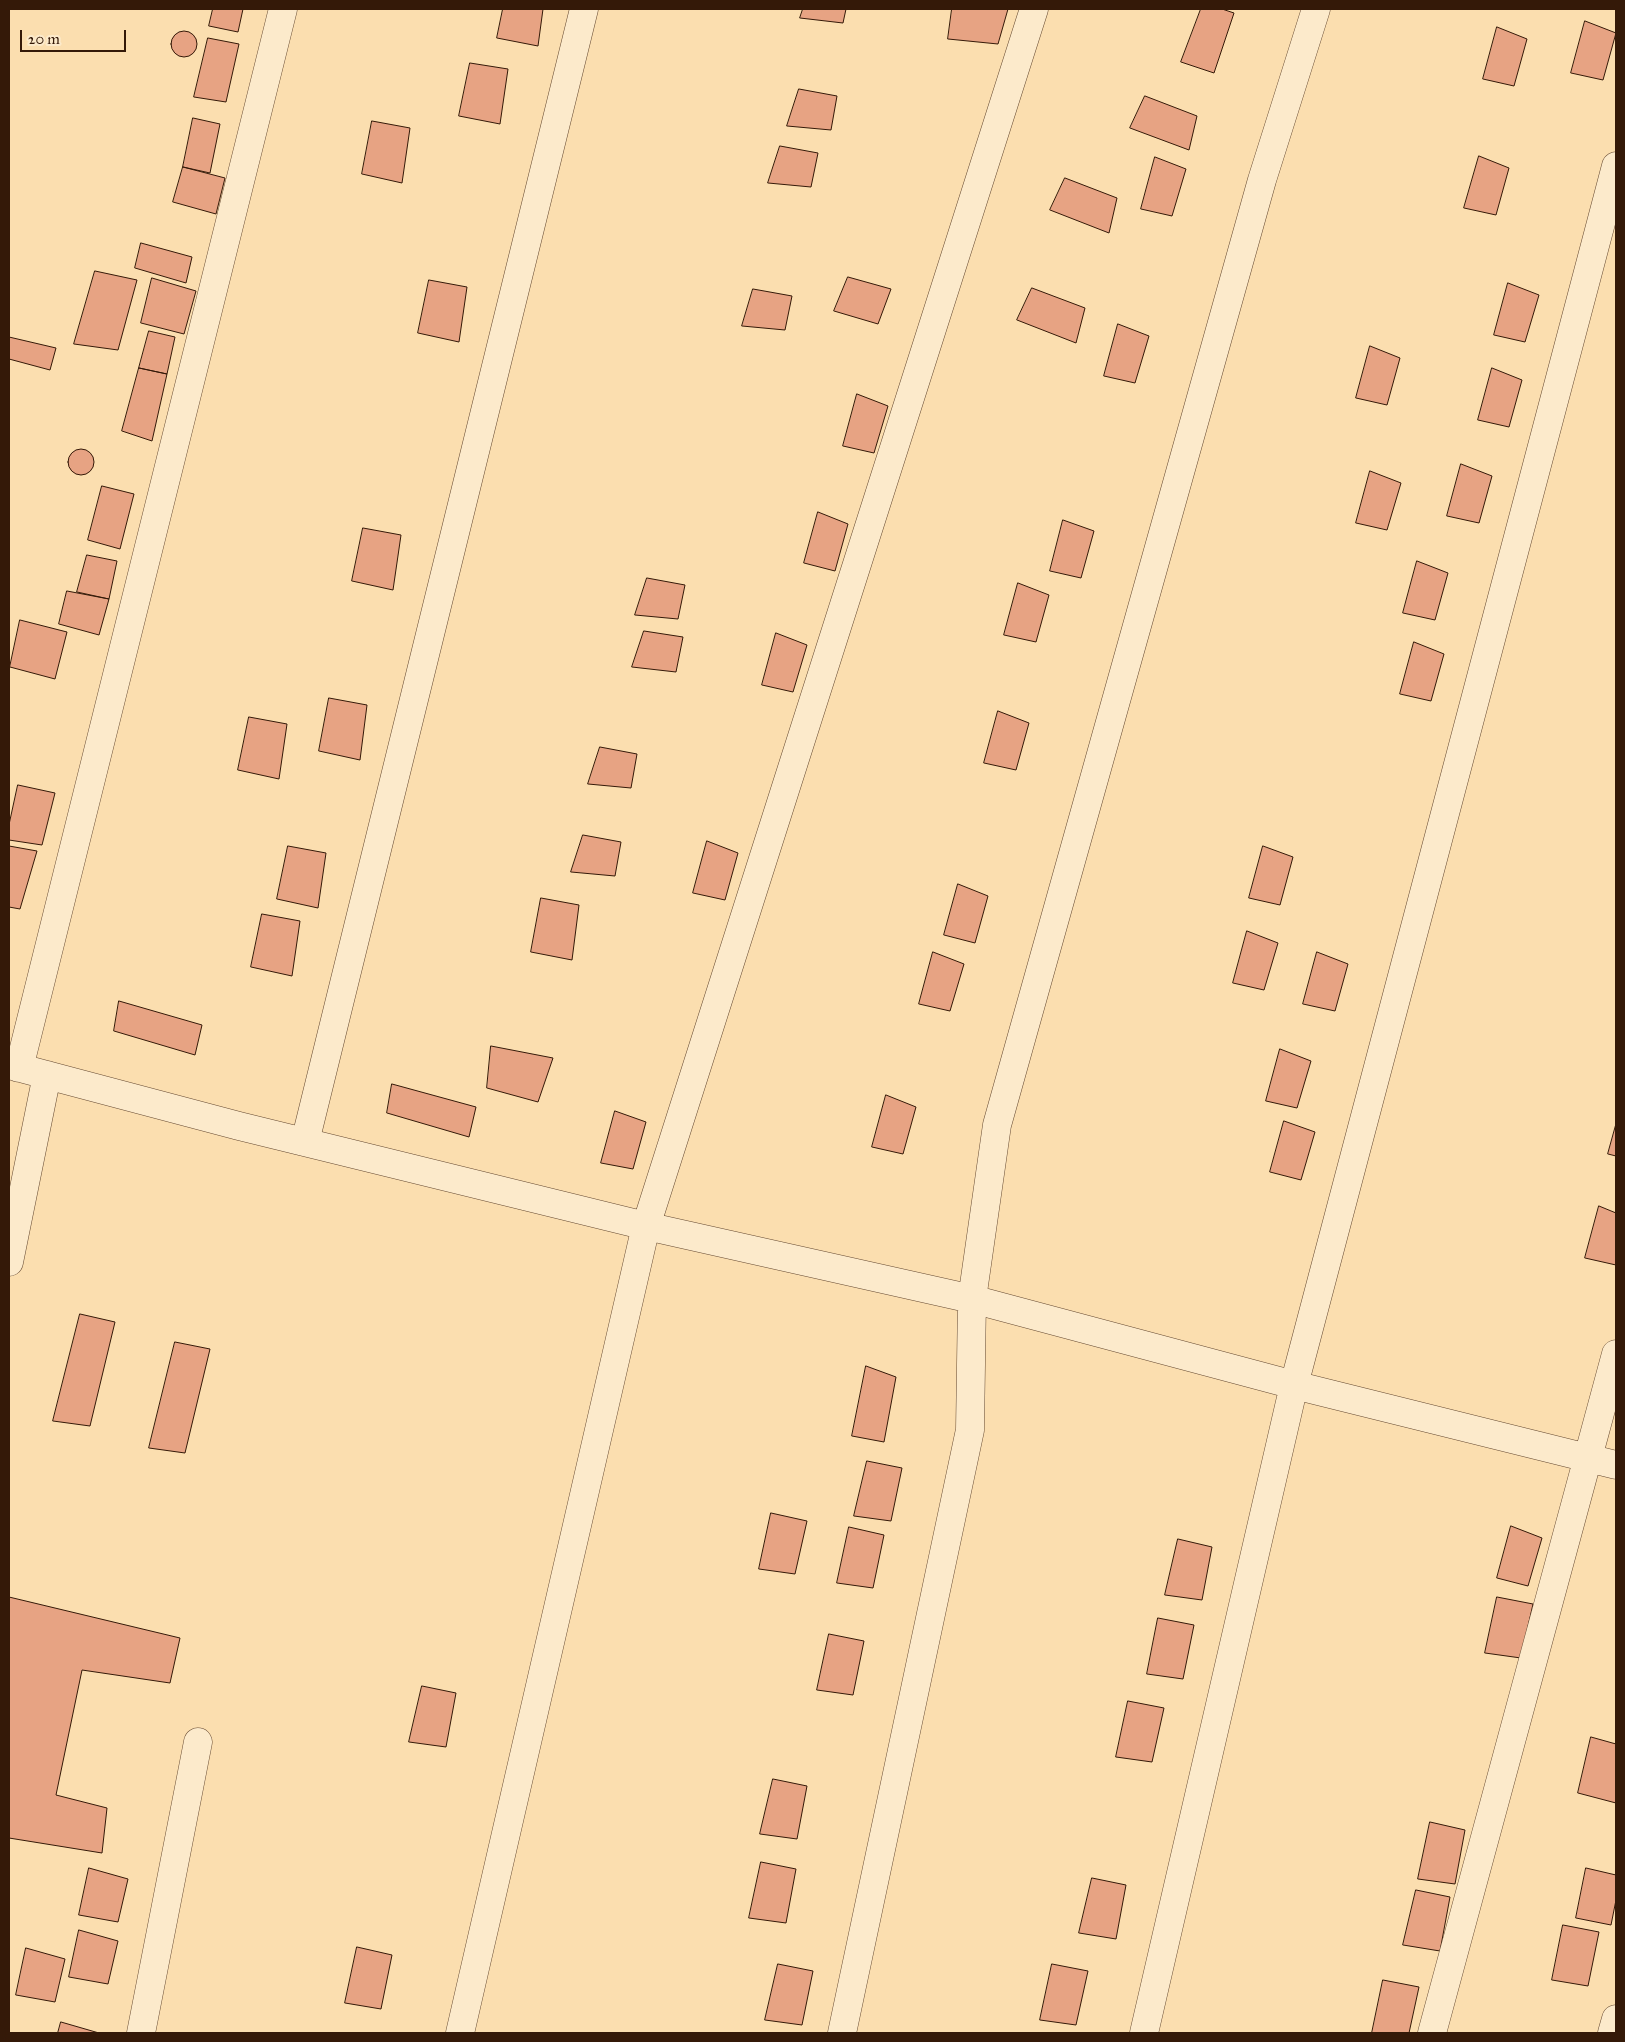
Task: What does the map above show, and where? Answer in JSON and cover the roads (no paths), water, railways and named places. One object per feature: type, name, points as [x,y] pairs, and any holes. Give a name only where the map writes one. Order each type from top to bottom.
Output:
[{"type":"street","points":[[283,9],[14,1066],[304,1142],[646,1226],[972,1299],[1294,1385],[1616,1464]]},
{"type":"street","points":[[304,1142],[584,9]]},
{"type":"street","points":[[460,2033],[646,1226],[1034,9]]},
{"type":"street","points":[[842,2033],[970,1430],[972,1299],[997,1125],[1262,180],[1316,9]]},
{"type":"street","points":[[1144,2033],[1294,1385],[1616,166]]},
{"type":"street","points":[[9,1262],[47,1075]]},
{"type":"street","points":[[1432,2033],[1616,1354]]},
{"type":"street","points":[[141,2033],[198,1742]]},
{"type":"street","points":[[1612,2033],[1616,2019]]}]
